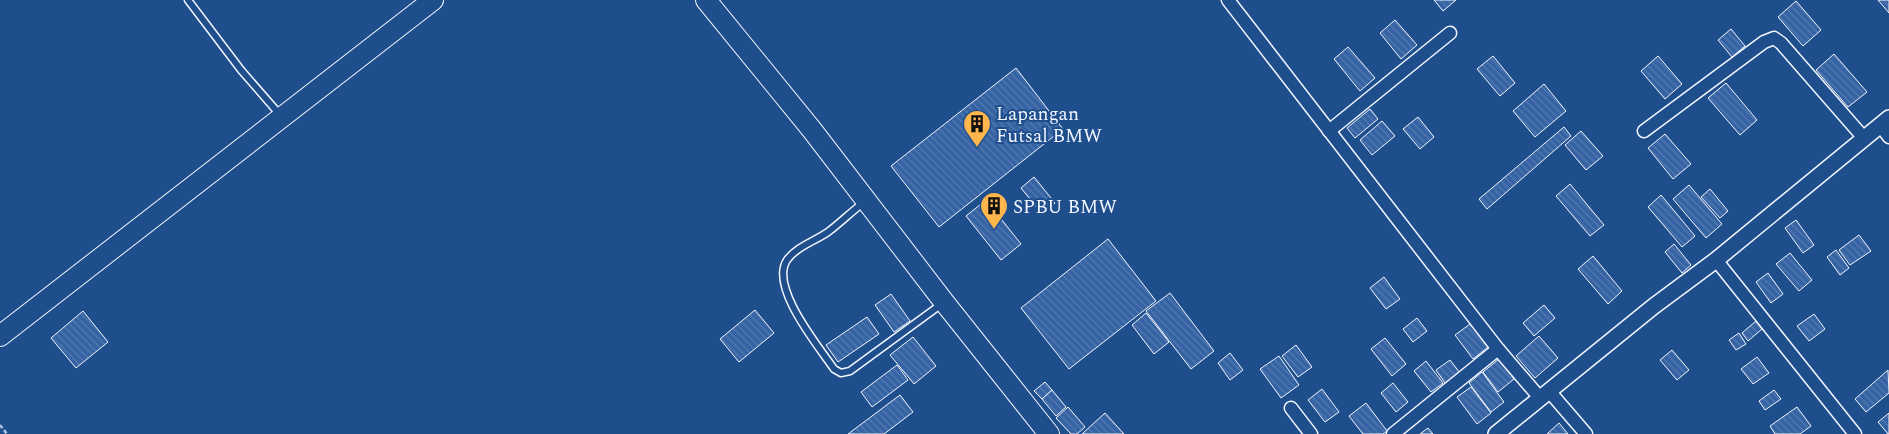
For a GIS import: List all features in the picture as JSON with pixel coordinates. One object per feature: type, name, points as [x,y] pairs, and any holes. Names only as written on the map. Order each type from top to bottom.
[{"type":"highway","points":[[0,336],[220,168],[281,117],[433,0]]},
{"type":"highway","points":[[706,0],[812,130],[944,302],[1049,434]]},
{"type":"street","points":[[1228,0],[1498,349],[1586,434]]},
{"type":"street","points":[[1329,131],[1450,33]]},
{"type":"street","points":[[1644,130],[1764,42],[1774,38],[1781,43],[1863,137]]},
{"type":"street","points":[[1496,434],[1654,306],[1716,260],[1863,137],[1886,127]]},
{"type":"street","points":[[1716,260],[1855,434]]},
{"type":"street","points":[[1393,434],[1498,349]]},
{"type":"street","points":[[1290,408],[1311,434]]},
{"type":"lane","points":[[188,0],[240,70],[281,117]]},
{"type":"lane","points":[[866,201],[828,232],[790,257],[784,266],[784,281],[791,302],[834,369],[843,373],[856,368],[944,302]]},
{"type":"path","points":[[0,425],[7,434]]},
{"type":"building","points":[[1434,0],[1456,0],[1443,11]]},
{"type":"building","points":[[1878,0],[1889,0],[1889,13]]},
{"type":"building","points":[[1796,1],[1821,30],[1803,46],[1778,17]]},
{"type":"building","points":[[1395,20],[1417,45],[1401,59],[1380,33]]},
{"type":"building","points":[[1731,29],[1745,46],[1732,57],[1718,40]]},
{"type":"building","points":[[1348,47],[1375,78],[1360,91],[1334,59]]},
{"type":"building","points":[[1834,54],[1867,92],[1848,107],[1816,70]]},
{"type":"building","points":[[1493,56],[1515,83],[1500,96],[1477,69]]},
{"type":"building","points":[[1658,56],[1682,84],[1665,99],[1641,71]]},
{"type":"building","name":"Lapangan Futsal BMW","points":[[1016,68],[1063,129],[939,227],[891,166]]},
{"type":"building","points":[[1726,83],[1757,120],[1740,135],[1708,98]]},
{"type":"building","points":[[1544,84],[1566,111],[1535,137],[1513,111]]},
{"type":"building","points":[[1370,109],[1378,119],[1355,138],[1347,128]]},
{"type":"building","points":[[1418,117],[1434,137],[1420,149],[1403,129]]},
{"type":"building","points":[[1382,121],[1395,136],[1372,155],[1360,140]]},
{"type":"building","points":[[1564,127],[1571,136],[1487,209],[1479,199]]},
{"type":"building","points":[[1581,131],[1603,156],[1586,170],[1565,145]]},
{"type":"building","points":[[1665,134],[1691,164],[1673,179],[1648,148]]},
{"type":"building","points":[[1034,177],[1055,203],[1042,214],[1021,188]]},
{"type":"building","points":[[1570,184],[1604,225],[1590,236],[1556,196]]},
{"type":"building","points":[[1689,185],[1722,224],[1706,238],[1673,199]]},
{"type":"building","points":[[1710,189],[1728,211],[1720,218],[1701,197]]},
{"type":"building","points":[[1661,195],[1695,236],[1682,247],[1648,207]]},
{"type":"building","name":"SPBU BMW","points":[[986,200],[1021,244],[1001,260],[966,216]]},
{"type":"building","points":[[1796,220],[1814,245],[1803,253],[1785,228]]},
{"type":"building","points":[[1859,235],[1871,251],[1850,265],[1839,250]]},
{"type":"building","points":[[1108,239],[1156,301],[1069,369],[1021,308]]},
{"type":"building","points":[[1674,244],[1691,265],[1682,273],[1665,252]]},
{"type":"building","points":[[1836,250],[1849,268],[1840,275],[1827,257]]},
{"type":"building","points":[[1790,253],[1812,280],[1799,291],[1776,264]]},
{"type":"building","points":[[1593,256],[1622,291],[1608,304],[1578,269]]},
{"type":"building","points":[[1768,273],[1783,294],[1771,303],[1756,282]]},
{"type":"building","points":[[1384,277],[1400,299],[1386,309],[1370,288]]},
{"type":"building","points":[[1170,293],[1214,351],[1191,369],[1146,311]]},
{"type":"building","points":[[891,294],[910,321],[894,332],[875,305]]},
{"type":"building","points":[[1544,305],[1555,318],[1534,336],[1523,323]]},
{"type":"building","points":[[755,310],[774,333],[739,362],[720,339]]},
{"type":"building","points":[[83,311],[108,342],[76,368],[51,338]]},
{"type":"building","points":[[1146,313],[1169,342],[1154,354],[1132,325]]},
{"type":"building","points":[[1814,314],[1825,329],[1809,341],[1797,326]]},
{"type":"building","points":[[867,317],[879,334],[838,362],[826,345]]},
{"type":"building","points":[[1417,318],[1427,331],[1413,342],[1403,329]]},
{"type":"building","points":[[1756,321],[1762,329],[1748,341],[1742,333]]},
{"type":"building","points":[[1470,324],[1488,347],[1473,359],[1455,335]]},
{"type":"building","points":[[1739,333],[1746,344],[1736,350],[1729,340]]},
{"type":"building","points":[[1539,336],[1558,358],[1535,378],[1516,356]]},
{"type":"building","points":[[913,337],[936,366],[914,384],[890,355]]},
{"type":"building","points":[[1385,338],[1406,364],[1392,376],[1371,349]]},
{"type":"building","points":[[1296,345],[1312,367],[1298,377],[1282,356]]},
{"type":"building","points":[[1672,350],[1689,370],[1677,380],[1660,360]]},
{"type":"building","points":[[1230,353],[1243,370],[1230,380],[1218,363]]},
{"type":"building","points":[[1279,356],[1299,385],[1281,398],[1260,369]]},
{"type":"building","points":[[1757,357],[1769,373],[1753,384],[1741,369]]},
{"type":"building","points":[[1499,359],[1514,379],[1498,392],[1483,372]]},
{"type":"building","points":[[1450,360],[1460,373],[1445,383],[1436,370]]},
{"type":"building","points":[[1426,361],[1443,383],[1431,392],[1414,371]]},
{"type":"building","points":[[897,365],[908,380],[872,407],[861,392]]},
{"type":"building","points":[[1888,370],[1889,393],[1866,412],[1855,399]]},
{"type":"building","points":[[1482,372],[1504,402],[1491,412],[1469,383]]},
{"type":"building","points":[[1045,382],[1052,390],[1042,399],[1034,391]]},
{"type":"building","points":[[1393,383],[1408,402],[1396,412],[1381,393]]},
{"type":"building","points":[[1471,387],[1491,413],[1477,424],[1457,397]]},
{"type":"building","points":[[1322,389],[1339,412],[1325,422],[1308,400]]},
{"type":"building","points":[[1052,390],[1066,407],[1056,416],[1042,399]]},
{"type":"building","points":[[1774,390],[1781,399],[1765,410],[1759,401]]},
{"type":"building","points":[[900,395],[913,412],[884,434],[848,434]]},
{"type":"building","points":[[1366,403],[1387,431],[1383,434],[1363,434],[1349,416]]},
{"type":"building","points":[[1068,407],[1085,427],[1077,434],[1071,434],[1056,418]]},
{"type":"building","points":[[1797,407],[1811,426],[1800,434],[1775,434],[1770,426]]},
{"type":"building","points":[[1105,413],[1124,434],[1082,434]]},
{"type":"building","points":[[1889,413],[1889,434],[1888,434],[1878,422]]},
{"type":"building","points":[[1559,423],[1568,434],[1547,434]]},
{"type":"building","points":[[1428,428],[1433,434],[1420,434]]},
{"type":"place","name":"Lapangan Futsal BMW","points":[[977,148]]},
{"type":"place","name":"SPBU BMW","points":[[994,230]]}]
